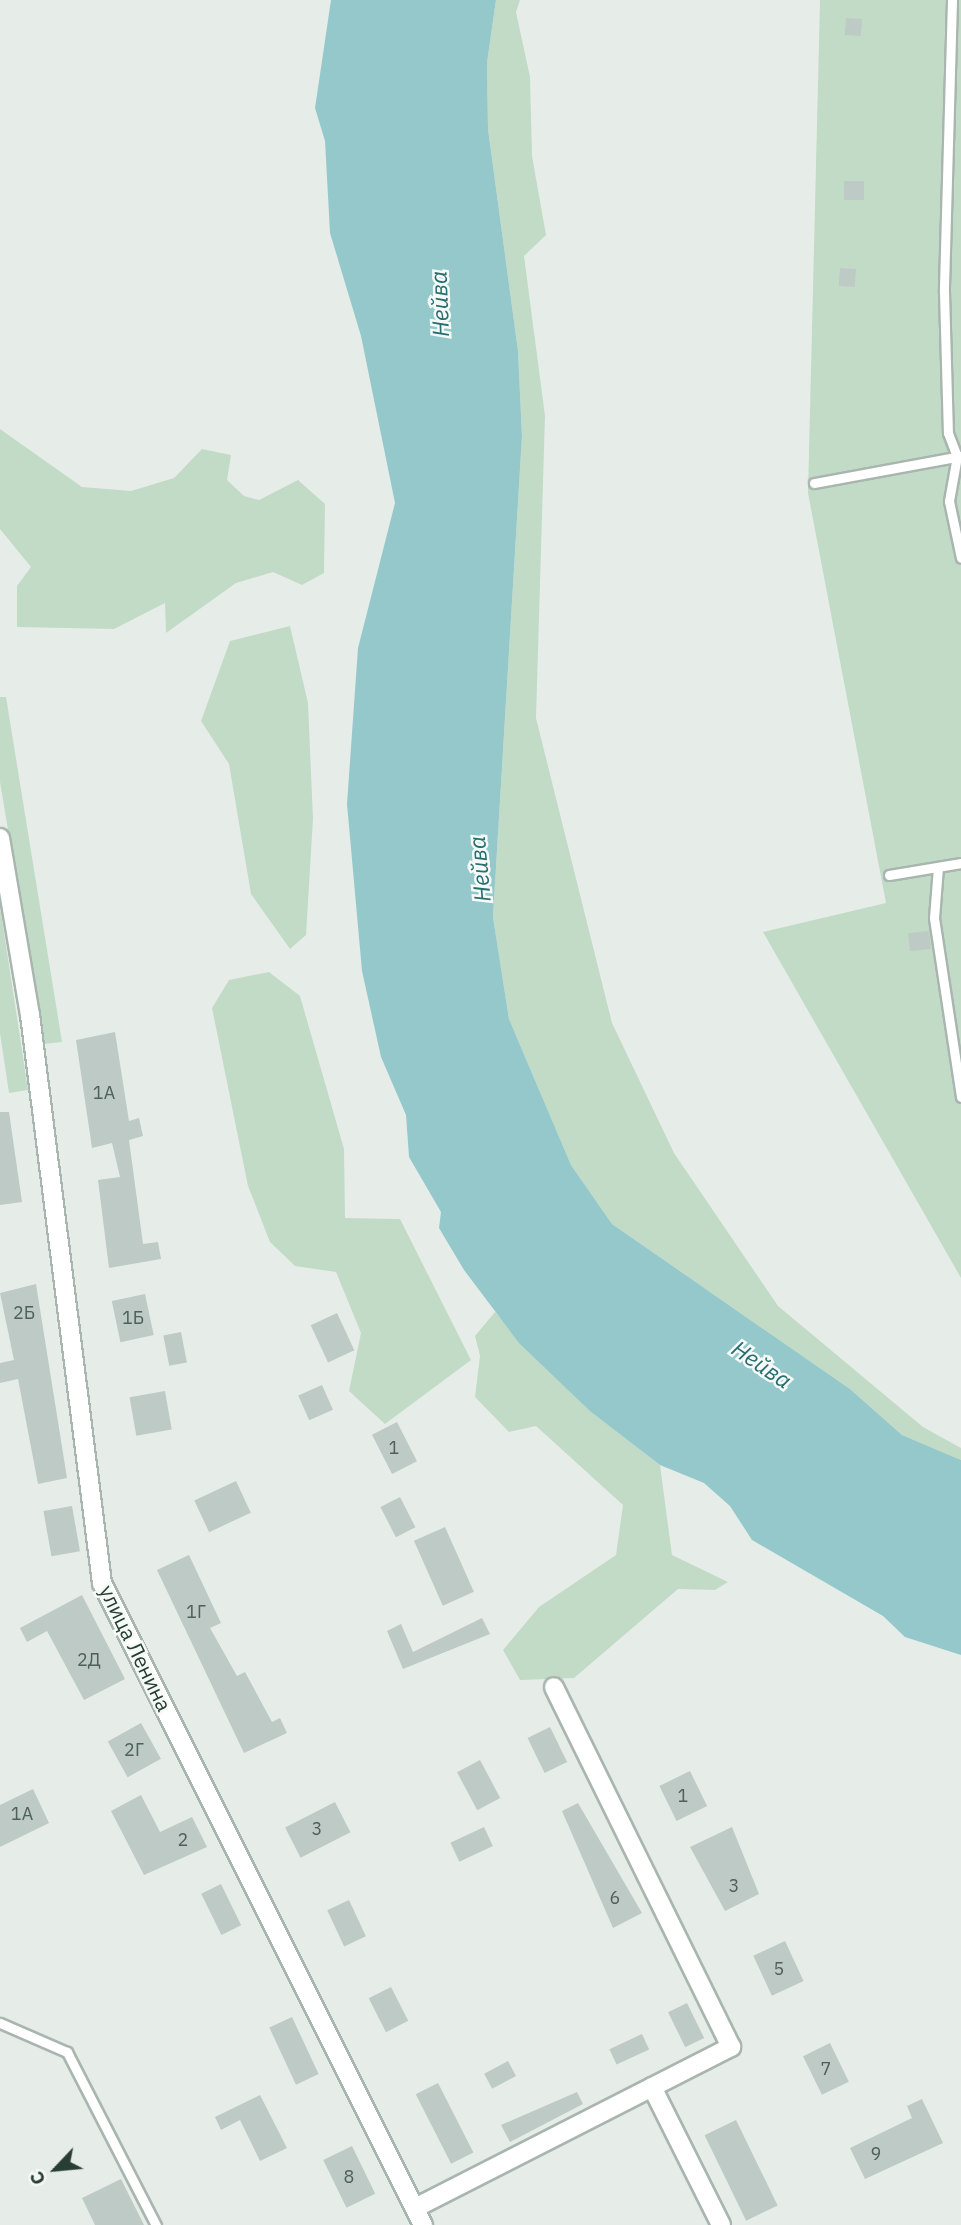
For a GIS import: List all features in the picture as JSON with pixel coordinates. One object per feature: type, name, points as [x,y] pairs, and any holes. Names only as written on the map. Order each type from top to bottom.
[{"type":"street","name":"улица Ленина","points":[[0,838],[30,1015],[102,1583],[417,2219]]},
{"type":"street","points":[[417,2219],[652,2087],[731,2047],[554,1686]]},
{"type":"street","points":[[652,2087],[721,2225]]},
{"type":"lane","points":[[951,0],[944,292],[948,433],[959,456],[949,500],[961,558]]},
{"type":"lane","points":[[814,483],[959,456]]},
{"type":"lane","points":[[889,875],[961,863]]},
{"type":"lane","points":[[938,867],[934,918],[961,1097]]},
{"type":"lane","points":[[0,2023],[67,2052],[156,2225]]},
{"type":"green space","points":[[496,0],[520,0],[516,12],[530,77],[532,156],[546,235],[524,256],[545,416],[536,718],[612,1023],[674,1153],[778,1306],[923,1427],[961,1448],[961,1460],[902,1435],[850,1389],[612,1224],[571,1165],[509,1019],[493,917],[522,436],[518,351],[488,129],[487,63]]},
{"type":"green space","points":[[820,0],[961,0],[961,1278],[763,932],[886,903],[808,493]]},
{"type":"green space","points":[[0,429],[82,487],[131,491],[174,478],[202,449],[231,455],[227,480],[244,496],[259,500],[298,480],[325,504],[324,573],[302,585],[273,572],[236,583],[166,633],[165,603],[114,629],[17,627],[17,586],[31,567],[0,529]]},
{"type":"green space","points":[[290,626],[308,703],[313,819],[306,935],[290,949],[251,894],[229,764],[201,721],[230,641]]},
{"type":"green space","points":[[0,697],[6,697],[62,1042],[44,1044],[0,782]]},
{"type":"green space","points":[[0,906],[28,1090],[9,1093],[0,1033]]},
{"type":"green space","points":[[269,972],[300,996],[344,1149],[345,1218],[400,1219],[471,1360],[385,1424],[349,1391],[361,1333],[336,1272],[295,1266],[270,1242],[248,1186],[212,1008],[229,980]]},
{"type":"green space","points":[[495,1312],[591,1412],[660,1465],[672,1555],[728,1582],[715,1590],[678,1589],[574,1678],[520,1680],[503,1650],[539,1607],[616,1555],[623,1505],[536,1426],[509,1432],[475,1397],[480,1356],[475,1336]]},
{"type":"water","name":"Нейва","points":[[331,0],[496,0],[487,63],[488,129],[518,351],[522,436],[493,917],[509,1019],[571,1165],[612,1224],[850,1389],[902,1435],[961,1460],[961,1655],[905,1637],[883,1616],[752,1540],[730,1506],[704,1483],[660,1465],[591,1412],[519,1343],[464,1270],[439,1228],[441,1212],[409,1157],[406,1115],[381,1057],[362,971],[347,804],[358,648],[395,503],[361,336],[330,233],[325,141],[315,108]]},
{"type":"building","points":[[846,18],[862,19],[861,36],[845,35]]},
{"type":"building","points":[[844,181],[864,181],[864,200],[844,200]]},
{"type":"building","points":[[840,268],[856,269],[855,287],[839,286]]},
{"type":"building","points":[[929,931],[931,949],[910,951],[908,933]]},
{"type":"building","points":[[115,1032],[129,1121],[139,1118],[143,1136],[129,1140],[143,1244],[158,1242],[161,1259],[109,1268],[98,1180],[120,1177],[112,1143],[92,1148],[76,1040]]},
{"type":"building","points":[[0,1112],[9,1112],[22,1202],[0,1205]]},
{"type":"building","points":[[36,1284],[67,1478],[38,1484],[18,1379],[0,1383],[0,1363],[14,1360],[0,1293]]},
{"type":"building","points":[[145,1294],[154,1335],[120,1342],[112,1301]]},
{"type":"building","points":[[337,1313],[354,1350],[328,1362],[311,1325]]},
{"type":"building","points":[[181,1332],[187,1362],[169,1366],[163,1335]]},
{"type":"building","points":[[322,1385],[333,1410],[309,1420],[298,1396]]},
{"type":"building","points":[[165,1391],[172,1429],[136,1436],[130,1397]]},
{"type":"building","points":[[397,1422],[417,1461],[392,1474],[372,1435]]},
{"type":"building","points":[[236,1481],[251,1513],[209,1532],[194,1500]]},
{"type":"building","points":[[400,1497],[415,1527],[396,1537],[380,1507]]},
{"type":"building","points":[[72,1506],[80,1551],[51,1556],[43,1511]]},
{"type":"building","points":[[445,1527],[474,1592],[443,1606],[414,1541]]},
{"type":"building","points":[[189,1555],[221,1623],[210,1628],[237,1676],[245,1672],[272,1722],[280,1718],[287,1733],[244,1753],[157,1570]]},
{"type":"building","points":[[82,1595],[125,1679],[84,1700],[47,1631],[27,1642],[20,1628]]},
{"type":"building","points":[[482,1618],[490,1634],[403,1669],[387,1631],[401,1624],[413,1652]]},
{"type":"building","points":[[141,1723],[161,1759],[128,1777],[108,1741]]},
{"type":"building","points":[[550,1727],[567,1762],[545,1773],[528,1738]]},
{"type":"building","points":[[480,1760],[500,1798],[477,1810],[457,1772]]},
{"type":"building","points":[[690,1771],[707,1806],[677,1821],[659,1786]]},
{"type":"building","points":[[33,1789],[49,1823],[0,1847],[0,1805]]},
{"type":"building","points":[[141,1795],[160,1832],[192,1817],[207,1847],[144,1875],[111,1811]]},
{"type":"building","points":[[335,1802],[350,1832],[301,1858],[285,1827]]},
{"type":"building","points":[[578,1803],[642,1913],[613,1928],[562,1811]]},
{"type":"building","points":[[484,1827],[493,1846],[459,1862],[450,1843]]},
{"type":"building","points":[[732,1827],[759,1894],[725,1911],[690,1847]]},
{"type":"building","points":[[221,1884],[241,1925],[221,1935],[201,1894]]},
{"type":"building","points":[[349,1900],[366,1936],[344,1946],[327,1910]]},
{"type":"building","points":[[785,1941],[804,1981],[772,1996],[753,1956]]},
{"type":"building","points":[[391,1987],[408,2021],[386,2032],[369,1998]]},
{"type":"building","points":[[687,2003],[704,2038],[685,2047],[668,2012]]},
{"type":"building","points":[[292,2017],[319,2074],[296,2085],[269,2028]]},
{"type":"building","points":[[642,2034],[649,2049],[617,2065],[609,2049]]},
{"type":"building","points":[[830,2043],[849,2082],[822,2095],[803,2056]]},
{"type":"building","points":[[508,2061],[516,2076],[492,2089],[484,2074]]},
{"type":"building","points":[[438,2083],[473,2152],[451,2164],[416,2094]]},
{"type":"building","points":[[577,2092],[583,2104],[510,2142],[501,2125]]},
{"type":"building","points":[[260,2095],[287,2148],[260,2161],[240,2120],[221,2130],[215,2117]]},
{"type":"building","points":[[922,2099],[943,2143],[865,2179],[850,2148],[912,2118],[907,2106]]},
{"type":"building","points":[[736,2120],[778,2205],[746,2221],[705,2135]]},
{"type":"building","points":[[352,2146],[375,2194],[346,2208],[323,2160]]},
{"type":"building","points":[[121,2179],[144,2225],[95,2225],[82,2198]]}]
